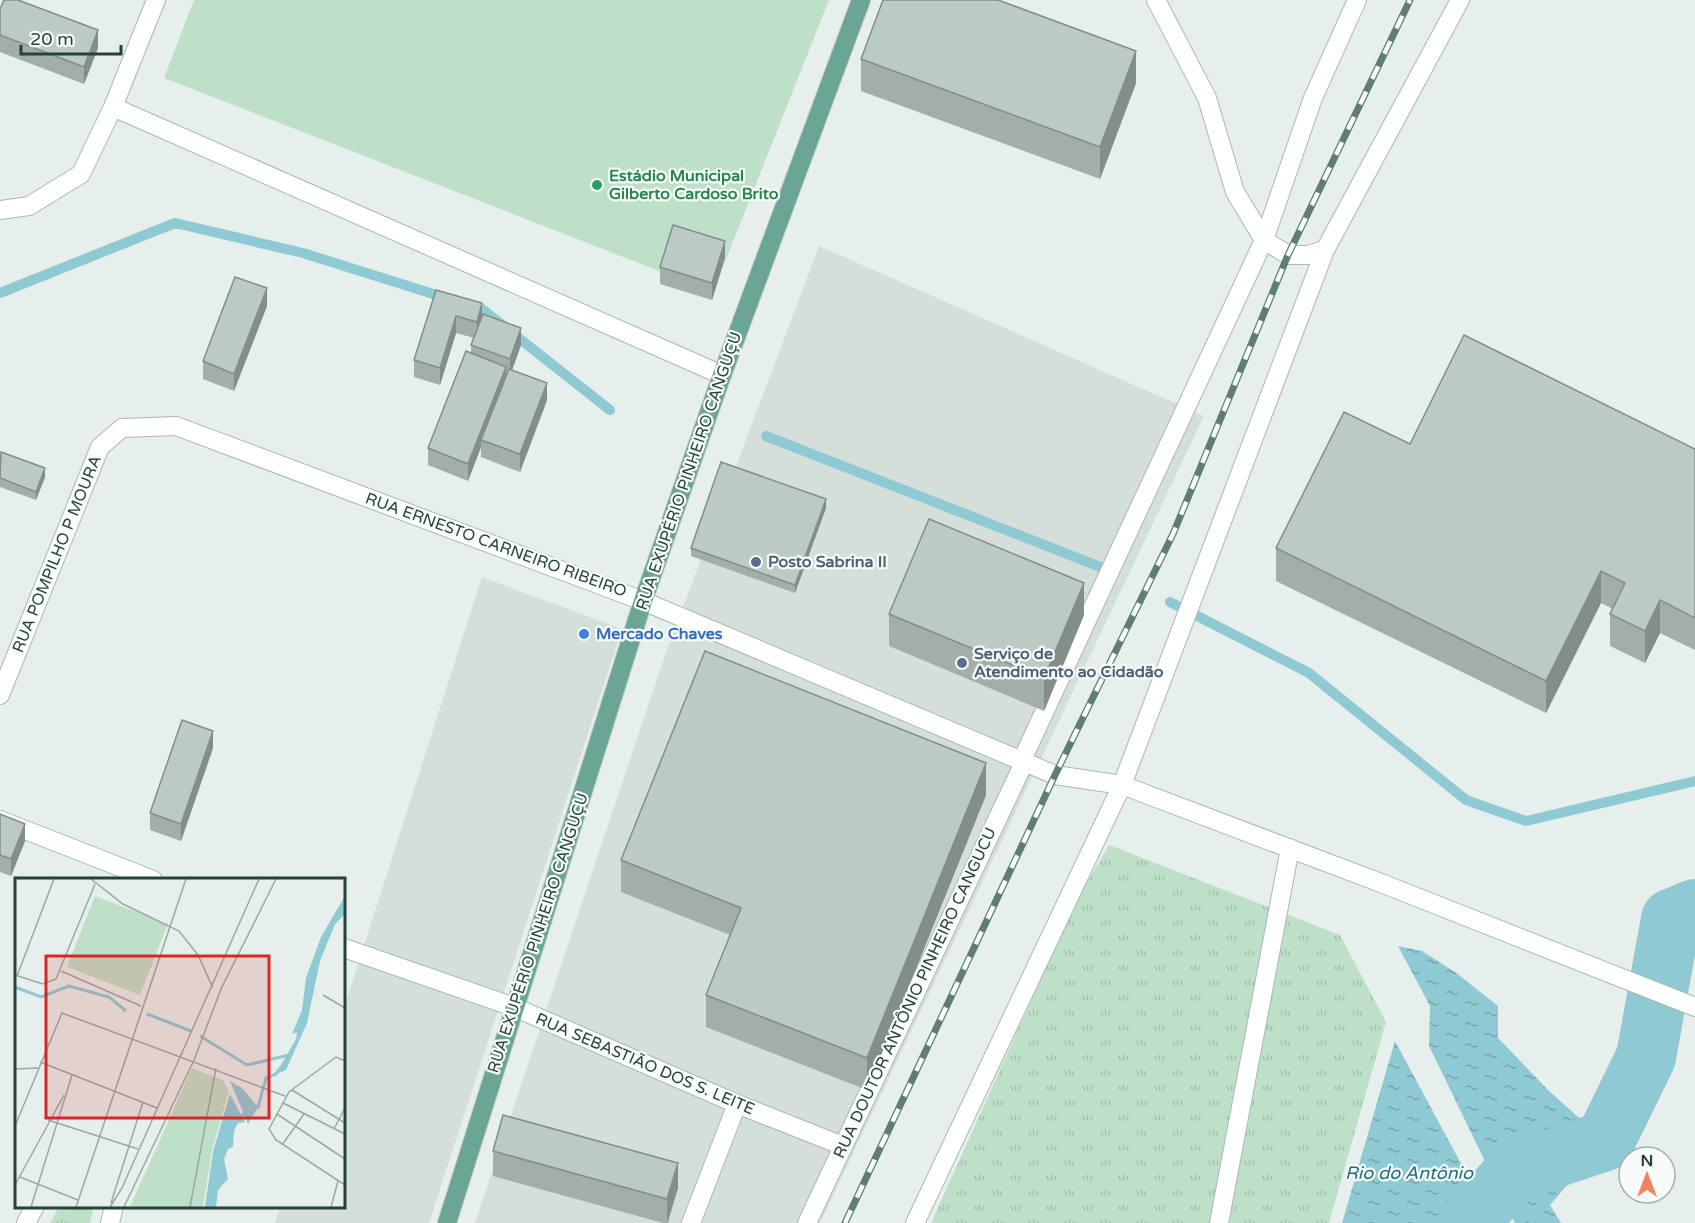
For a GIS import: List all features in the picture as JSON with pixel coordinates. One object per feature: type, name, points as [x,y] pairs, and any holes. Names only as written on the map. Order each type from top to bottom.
[{"type":"main road","name":"RUA EXUPÉRIO PINHEIRO CANGUÇU","points":[[447,1223],[643,601],[722,375],[861,0]]},
{"type":"street","points":[[0,210],[29,206],[81,174],[113,107],[156,0]]},
{"type":"street","points":[[1156,0],[1207,98],[1235,192],[1264,240],[1288,255],[1308,255],[1325,250]]},
{"type":"street","name":"RUA DOUTOR ANTÔNIO PINHEIRO CANGUCU","points":[[807,1223],[1021,769],[1021,762],[1264,240],[1313,98],[1357,0]]},
{"type":"street","points":[[915,1223],[1122,785],[1325,250],[1460,0]]},
{"type":"street","points":[[113,107],[722,375]]},
{"type":"street","name":"RUA ERNESTO CARNEIRO RIBEIRO","points":[[100,447],[122,428],[176,426],[643,601],[1021,762],[1055,775],[1122,785],[1381,883],[1695,1007]]},
{"type":"street","name":"RUA POMPILHO P MOURA","points":[[0,695],[100,447]]},
{"type":"street","points":[[0,820],[150,878]]},
{"type":"street","points":[[1219,1223],[1290,848]]},
{"type":"street","name":"RUA SEBASTIÃO DOS S. LEITE","points":[[345,948],[514,1007],[737,1104],[843,1146]]},
{"type":"street","points":[[691,1223],[737,1104]]},
{"type":"street","points":[[26,1223],[34,1208]]},
{"type":"street","points":[[110,1223],[114,1208]]},
{"type":"shaded area","points":[[819,246],[1204,416],[820,1223],[475,1223],[665,655]]},
{"type":"shaded area","points":[[482,577],[622,629],[429,1223],[275,1223],[280,1208],[345,1208],[345,1005]]},
{"type":"green space","name":"Estádio Municipal Gilberto Cardoso Brito","points":[[194,0],[829,0],[713,292],[164,78]]},
{"type":"green space","points":[[1109,845],[1340,935],[1386,1022],[1329,1223],[931,1223],[1076,901]]},
{"type":"green space","points":[[58,1208],[94,1208],[90,1223],[50,1223]]},
{"type":"water","points":[[1398,946],[1422,951],[1455,972],[1498,1006],[1498,1038],[1549,1091],[1605,1141],[1550,1205],[1561,1223],[1515,1223],[1429,1046],[1430,1006]]},
{"type":"water","name":"Rio do Antônio","points":[[1395,1041],[1493,1223],[1342,1223]]},
{"type":"building","points":[[4,0],[18,0],[98,30],[84,67],[0,35],[0,9]]},
{"type":"building","points":[[883,0],[998,0],[1136,51],[1100,147],[861,59]]},
{"type":"building","points":[[673,225],[725,241],[712,283],[660,267]]},
{"type":"building","points":[[235,277],[267,288],[234,374],[203,361]]},
{"type":"building","points":[[436,290],[482,303],[477,322],[456,316],[440,368],[414,360]]},
{"type":"building","points":[[483,314],[521,328],[510,359],[471,345]]},
{"type":"building","points":[[1464,335],[1695,449],[1695,618],[1660,600],[1645,631],[1610,614],[1625,583],[1601,571],[1546,681],[1276,548],[1344,412],[1410,444]]},
{"type":"building","points":[[466,351],[506,367],[468,464],[428,448]]},
{"type":"building","points":[[509,369],[547,383],[520,454],[481,440]]},
{"type":"building","points":[[1,452],[45,468],[36,492],[0,478]]},
{"type":"building","points":[[721,462],[826,499],[795,585],[691,548]]},
{"type":"building","points":[[929,519],[1084,583],[1044,678],[889,614]]},
{"type":"building","points":[[705,651],[986,763],[867,1058],[706,995],[741,908],[621,860]]},
{"type":"building","points":[[182,720],[213,731],[181,824],[150,813]]},
{"type":"building","points":[[0,814],[25,824],[11,859],[0,855]]},
{"type":"building","points":[[503,1115],[678,1163],[667,1199],[493,1151]]},
{"type":"waterway","points":[[0,293],[175,223],[303,253],[446,298]]},
{"type":"waterway","points":[[470,306],[482,309],[610,410]]},
{"type":"waterway","points":[[766,436],[1103,568]]},
{"type":"waterway","points":[[1170,602],[1309,673],[1466,800],[1526,821],[1695,781]]},
{"type":"waterway","name":"Rio do Antônio","points":[[1469,1223],[1515,1171],[1605,1141],[1646,1057],[1671,919],[1695,909]]},
{"type":"railway","points":[[845,1223],[1055,775],[1173,534],[1288,255],[1410,0]]},
{"type":"place","name":"Estádio Municipal Gilberto Cardoso Brito","points":[[597,185]]},
{"type":"place","name":"Posto Sabrina II","points":[[756,562]]},
{"type":"place","name":"Mercado Chaves","points":[[584,634]]},
{"type":"place","name":"Serviço de Atendimento ao Cidadão","points":[[962,663]]}]
